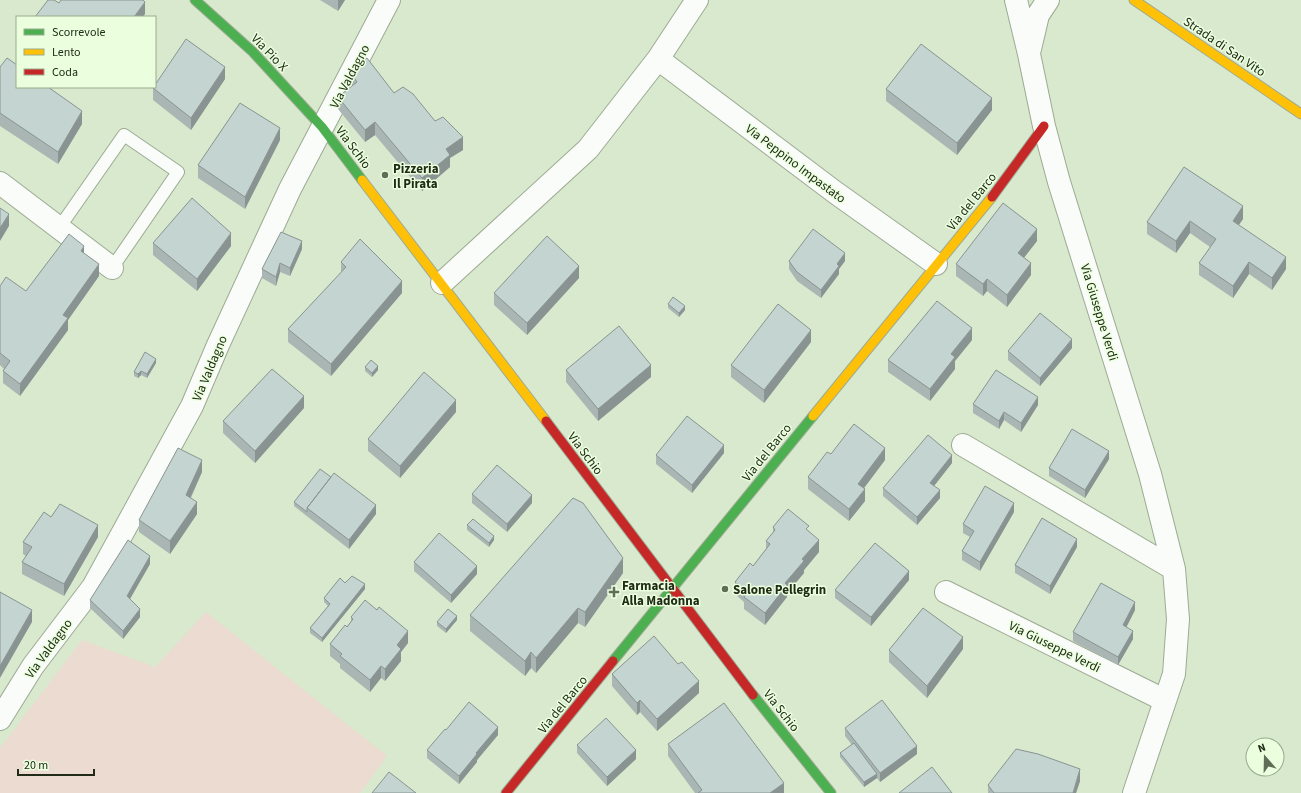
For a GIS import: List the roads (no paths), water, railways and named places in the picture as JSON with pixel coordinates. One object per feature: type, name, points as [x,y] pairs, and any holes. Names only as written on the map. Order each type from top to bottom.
[{"type":"street","name":"Via Pio X","points":[[195,0],[253,52],[322,127]]},
{"type":"street","name":"Via Valdagno","points":[[0,719],[33,666],[94,587],[192,406],[218,345],[290,189],[389,0]]},
{"type":"street","points":[[442,283],[588,149],[658,59],[697,0]]},
{"type":"street","name":"Via Giuseppe Verdi","points":[[1016,0],[1044,126],[1059,182],[1150,474],[1174,569],[1178,619],[1174,674],[1134,793]]},
{"type":"street","name":"Via Giuseppe Verdi","points":[[1029,54],[1038,15],[1048,0]]},
{"type":"street","name":"Strada di San Vito","points":[[1134,0],[1301,114]]},
{"type":"street","name":"Via Peppino Impastato","points":[[658,59],[836,193],[936,264]]},
{"type":"street","name":"Via del Barco","points":[[506,793],[997,191],[1044,126]]},
{"type":"street","name":"Via Schio","points":[[322,127],[442,283],[740,678],[831,793]]},
{"type":"street","points":[[0,183],[112,268]]},
{"type":"street","points":[[963,446],[1174,569]]},
{"type":"street","name":"Via Giuseppe Verdi","points":[[946,592],[1164,700]]},
{"type":"lane","points":[[59,228],[124,135],[178,172],[112,268]]},
{"type":"place","name":"Pizzeria Il Pirata","points":[[385,175]]},
{"type":"place","name":"Salone Pellegrin","points":[[725,589]]},
{"type":"place","name":"Farmacia Alla Madonna","points":[[614,592]]}]
